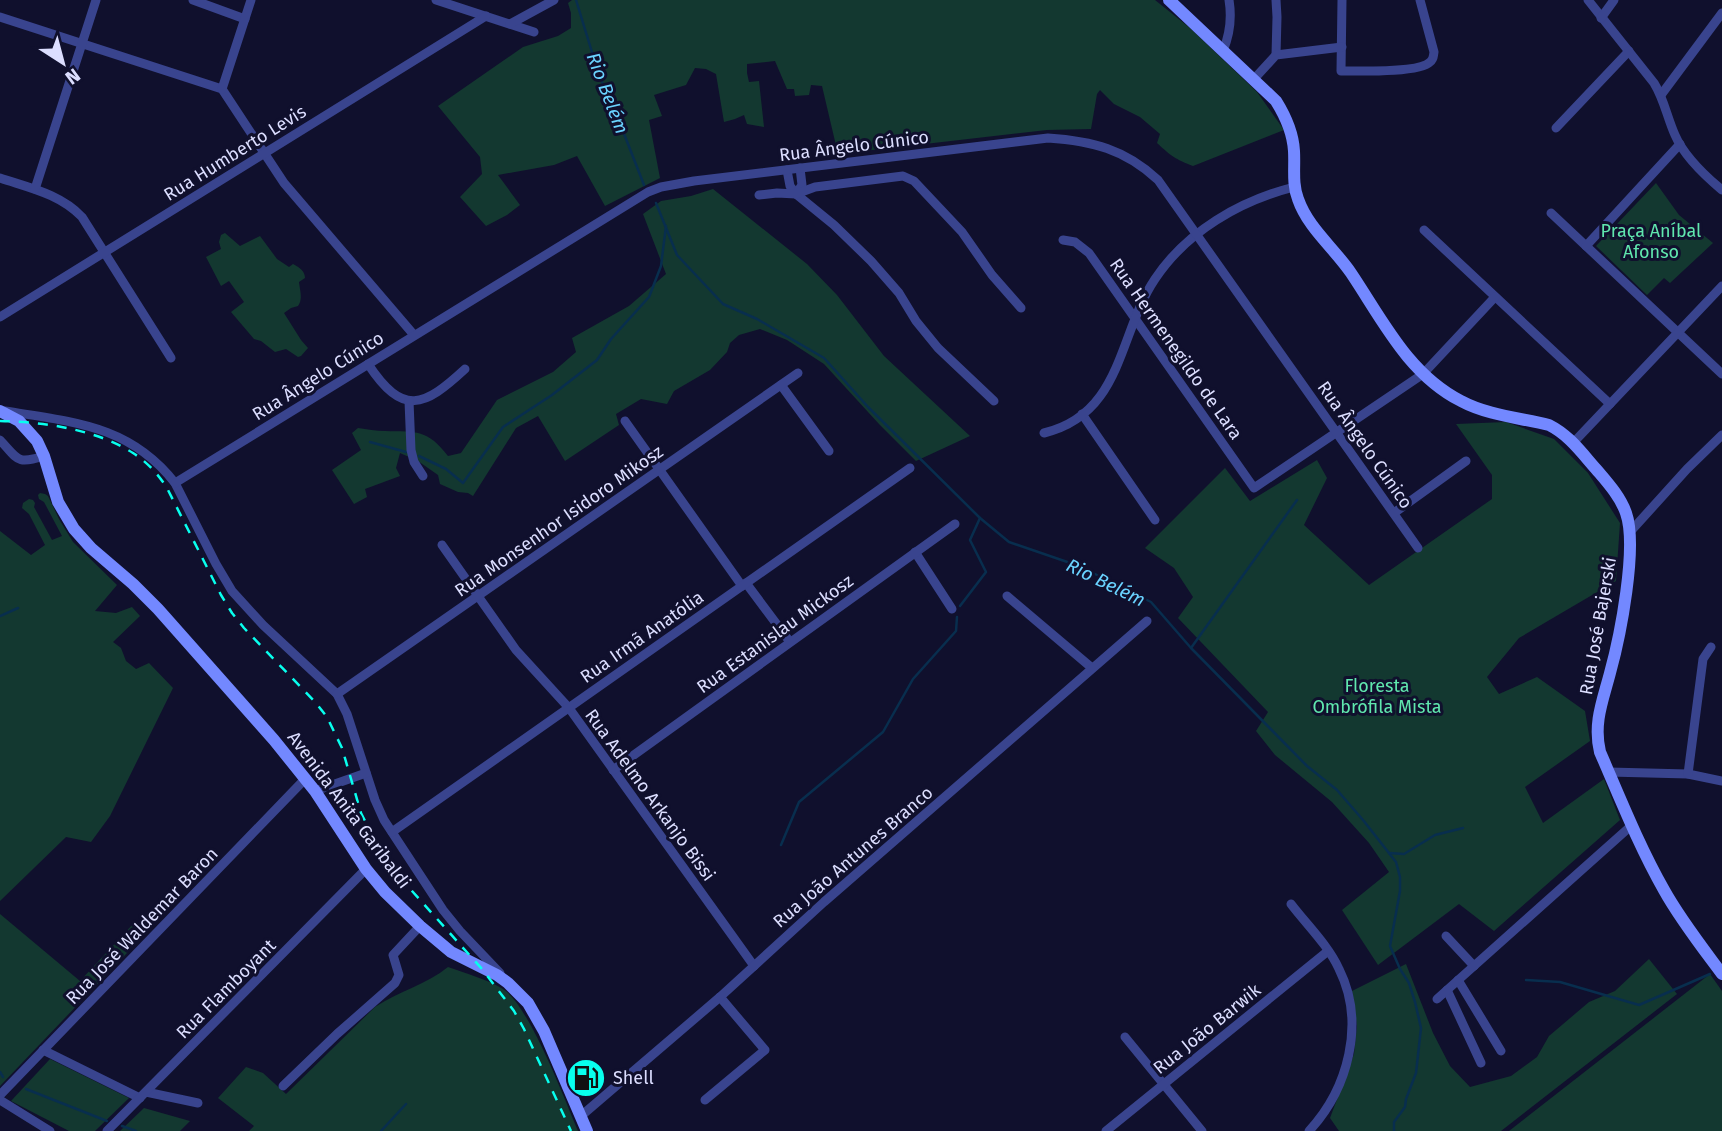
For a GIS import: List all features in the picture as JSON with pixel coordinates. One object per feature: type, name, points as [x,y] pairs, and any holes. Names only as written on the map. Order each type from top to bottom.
[{"type":"main road","name":"Rua José Bajerski","points":[[1169,0],[1276,102],[1288,121],[1294,151],[1294,187],[1302,210],[1350,272],[1397,343],[1423,374],[1462,402],[1549,425],[1573,443],[1615,492],[1627,514],[1630,551],[1612,668],[1597,726],[1600,752],[1664,891],[1721,971]]},
{"type":"main road","name":"Avenida Anita Garibaldi","points":[[0,411],[19,421],[37,441],[58,502],[74,529],[158,609],[274,740],[315,791],[366,869],[396,903],[451,952],[497,975],[528,1003],[587,1131]]},
{"type":"street","points":[[35,189],[96,0]]},
{"type":"street","points":[[193,0],[245,19]]},
{"type":"street","points":[[222,89],[251,0]]},
{"type":"street","points":[[436,0],[467,5],[486,16],[534,32]]},
{"type":"street","points":[[510,24],[554,0]]},
{"type":"street","points":[[1223,51],[1230,25],[1229,0]]},
{"type":"street","points":[[1273,59],[1276,0]]},
{"type":"street","points":[[1342,0],[1340,71],[1402,69],[1427,65],[1434,52],[1420,0]]},
{"type":"street","points":[[1588,0],[1648,74],[1661,95],[1680,144],[1722,190]]},
{"type":"street","points":[[1601,18],[1614,0]]},
{"type":"street","points":[[1661,95],[1722,13]]},
{"type":"street","name":"Rua Humberto Levis","points":[[0,317],[486,16]]},
{"type":"street","points":[[0,17],[222,89],[291,191],[414,335]]},
{"type":"street","points":[[1254,79],[1273,59],[1342,47]]},
{"type":"street","points":[[1556,128],[1629,51]]},
{"type":"street","name":"Rua Ângelo Cúnico","points":[[175,483],[648,192],[677,184],[1048,138],[1067,139],[1113,149],[1145,168],[1168,192],[1418,548]]},
{"type":"street","points":[[1586,246],[1680,144]]},
{"type":"street","points":[[796,194],[802,185],[800,168]]},
{"type":"street","points":[[787,170],[790,186],[796,194],[872,261],[899,293],[925,332],[954,364],[994,401]]},
{"type":"street","points":[[759,195],[796,194],[815,187],[908,177],[928,194],[954,223],[992,275],[1021,308]]},
{"type":"street","points":[[0,178],[56,197],[75,210],[89,227],[171,358]]},
{"type":"street","points":[[1044,433],[1062,427],[1082,414],[1101,394],[1118,367],[1145,296],[1161,271],[1185,245],[1241,205],[1294,187]]},
{"type":"street","points":[[1550,213],[1722,374]]},
{"type":"street","points":[[1424,230],[1610,404]]},
{"type":"street","name":"Rua Hermenegildo de Lara","points":[[1063,240],[1075,242],[1089,253],[1254,488],[1336,432]]},
{"type":"street","points":[[1573,443],[1722,286]]},
{"type":"street","points":[[1336,432],[1423,374],[1496,297]]},
{"type":"street","points":[[368,364],[391,392],[408,401],[439,393],[466,369]]},
{"type":"street","name":"Rua Monsenhor Isidoro Mikosz","points":[[337,694],[798,373]]},
{"type":"street","points":[[782,385],[830,451]]},
{"type":"street","points":[[408,401],[411,450],[414,462],[423,476]]},
{"type":"street","points":[[0,411],[78,424],[113,434],[156,461],[175,483],[232,591],[337,694],[347,714],[379,810],[391,832],[443,910],[508,983]]},
{"type":"street","points":[[1082,414],[1155,520]]},
{"type":"street","points":[[625,421],[744,585],[790,642]]},
{"type":"street","points":[[1630,532],[1686,469],[1722,435]]},
{"type":"street","points":[[0,440],[20,460],[29,461],[44,456]]},
{"type":"street","points":[[1394,513],[1466,461]]},
{"type":"street","name":"Rua Irmã Anatólia","points":[[391,832],[910,468]]},
{"type":"street","name":"Rua Estanislau Mickosz","points":[[613,770],[955,524]]},
{"type":"street","name":"Rua Adelmo Arkanjo Bissi","points":[[442,545],[516,650],[569,708],[754,966]]},
{"type":"street","points":[[915,552],[952,609]]},
{"type":"street","points":[[1007,596],[1092,668]]},
{"type":"street","name":"Rua João Antunes Branco","points":[[581,1116],[1147,621]]},
{"type":"street","points":[[1688,774],[1703,659],[1711,648]]},
{"type":"street","points":[[315,791],[366,772]]},
{"type":"street","points":[[1609,772],[1688,774],[1722,781]]},
{"type":"street","name":"Rua José Waldemar Baron","points":[[0,1095],[306,779]]},
{"type":"street","points":[[1437,999],[1632,825]]},
{"type":"street","name":"Rua Flamboyant","points":[[107,1131],[366,869]]},
{"type":"street","points":[[1291,904],[1328,951],[1340,971],[1346,986],[1352,1018],[1352,1034],[1342,1079],[1328,1106],[1309,1131]]},
{"type":"street","points":[[283,1086],[395,983],[399,975],[393,954],[420,926]]},
{"type":"street","points":[[1446,936],[1474,966]]},
{"type":"street","name":"Rua João Barwik","points":[[1105,1131],[1328,951]]},
{"type":"street","points":[[1458,979],[1501,1051]]},
{"type":"street","points":[[1447,990],[1482,1063]]},
{"type":"street","points":[[705,1100],[765,1050],[720,997]]},
{"type":"street","points":[[1125,1037],[1202,1131]]},
{"type":"street","points":[[43,1050],[143,1095],[198,1103]]},
{"type":"street","points":[[0,1100],[50,1131]]},
{"type":"green space","points":[[572,0],[1155,0],[1190,28],[1257,92],[1284,130],[1193,166],[1166,151],[1157,143],[1160,134],[1140,117],[1114,104],[1100,90],[1091,129],[1047,130],[838,154],[822,86],[811,85],[809,95],[795,96],[794,89],[787,89],[775,61],[747,64],[749,82],[759,81],[764,127],[747,124],[744,115],[724,122],[716,74],[695,68],[686,85],[654,95],[662,116],[649,120],[660,178],[605,206],[577,156],[554,165],[498,175],[520,205],[486,226],[460,197],[482,174],[480,157],[438,106],[523,47],[558,36],[571,28],[568,3]]},
{"type":"green space","name":"Praça Aníbal Afonso","points":[[1656,183],[1679,215],[1713,243],[1670,283],[1664,278],[1647,295],[1596,246]]},
{"type":"green space","points":[[713,189],[807,264],[837,295],[884,356],[970,436],[916,461],[824,364],[787,340],[760,329],[739,335],[710,370],[674,391],[667,404],[641,399],[616,414],[619,425],[565,461],[538,416],[516,428],[473,496],[440,484],[438,475],[400,453],[396,468],[400,476],[365,489],[367,497],[354,504],[332,470],[361,450],[352,433],[358,428],[413,432],[427,436],[448,456],[461,453],[497,400],[553,372],[576,352],[572,338],[629,306],[666,274],[643,214],[661,201]]},
{"type":"green space","points":[[225,233],[240,246],[260,236],[277,259],[289,267],[293,264],[303,271],[305,278],[299,282],[300,303],[284,313],[308,348],[301,356],[298,357],[286,349],[275,352],[254,339],[231,312],[244,302],[229,281],[221,286],[206,257],[221,249],[219,242],[221,235]]},
{"type":"green space","name":"Floresta Ombrófila Mista","points":[[1506,422],[1554,439],[1588,473],[1620,523],[1616,581],[1519,638],[1487,677],[1499,694],[1537,677],[1585,711],[1590,741],[1525,787],[1543,823],[1604,779],[1620,820],[1494,931],[1459,904],[1378,965],[1342,910],[1389,872],[1369,843],[1332,802],[1275,755],[1256,731],[1268,712],[1178,618],[1193,597],[1174,568],[1145,548],[1225,468],[1250,501],[1317,460],[1327,478],[1304,525],[1369,585],[1492,499],[1492,475],[1456,424]]},
{"type":"green space","points":[[40,493],[48,496],[73,542],[117,585],[95,611],[116,613],[132,607],[140,616],[113,642],[121,648],[126,661],[136,669],[149,663],[173,688],[110,816],[91,842],[66,837],[0,901],[0,531],[31,555],[45,545],[29,514],[22,508],[23,503],[29,499],[35,503],[34,507],[52,540],[62,536],[44,502],[39,499]]},
{"type":"green space","points":[[0,914],[80,981],[134,923],[147,932],[0,1086]]},
{"type":"green space","points":[[1649,959],[1677,994],[1501,1131],[1339,1131],[1330,1118],[1354,1054],[1357,1026],[1352,991],[1406,964],[1433,1033],[1450,1066],[1470,1087],[1511,1076],[1537,1057],[1549,1036],[1589,1002],[1615,991]]},
{"type":"green space","points":[[448,967],[491,983],[513,998],[535,1033],[578,1131],[249,1131],[254,1126],[218,1098],[246,1067],[263,1073],[286,1094],[375,1007],[431,979]]},
{"type":"green space","points":[[1710,974],[1722,991],[1722,1131],[1509,1131]]},
{"type":"green space","points":[[50,1059],[129,1098],[95,1131],[69,1131],[11,1101]]},
{"type":"green space","points":[[144,1108],[190,1121],[180,1131],[120,1131]]},
{"type":"waterway","name":"Rio Belém","points":[[576,0],[599,75],[644,185]]},
{"type":"waterway","name":"Rio Belém","points":[[656,203],[677,255],[723,304],[757,319],[824,358],[868,407],[980,518],[1009,542],[1079,566],[1151,602],[1191,648],[1307,766],[1337,790],[1363,820],[1396,862],[1400,891],[1390,946],[1409,983],[1421,1028],[1416,1073],[1405,1107],[1394,1122],[1394,1131]]},
{"type":"waterway","points":[[419,456],[446,469],[463,483],[503,427],[552,395],[597,360],[611,339],[649,297],[661,266],[666,226]]},
{"type":"waterway","points":[[370,442],[406,452]]},
{"type":"waterway","points":[[1191,648],[1297,500]]},
{"type":"waterway","points":[[960,606],[986,572],[970,540],[980,518]]},
{"type":"waterway","points":[[0,616],[18,608]]},
{"type":"waterway","points":[[781,845],[799,802],[883,732],[913,679],[956,631],[957,617]]},
{"type":"waterway","points":[[1389,853],[1404,854],[1435,835],[1463,828]]},
{"type":"waterway","points":[[1526,980],[1560,982],[1639,1005],[1710,974]]},
{"type":"waterway","points":[[0,1072],[3,1077]]},
{"type":"waterway","points":[[26,1089],[107,1121]]},
{"type":"waterway","points":[[381,1131],[406,1104]]},
{"type":"waterway","points":[[122,1126],[136,1131]]},
{"type":"railway","points":[[0,421],[51,425],[102,438],[138,457],[160,478],[232,613],[327,717],[342,748],[361,813],[381,852],[395,872],[482,969],[514,1011],[571,1131]]},
{"type":"place","name":"Shell","points":[[586,1078]]}]
